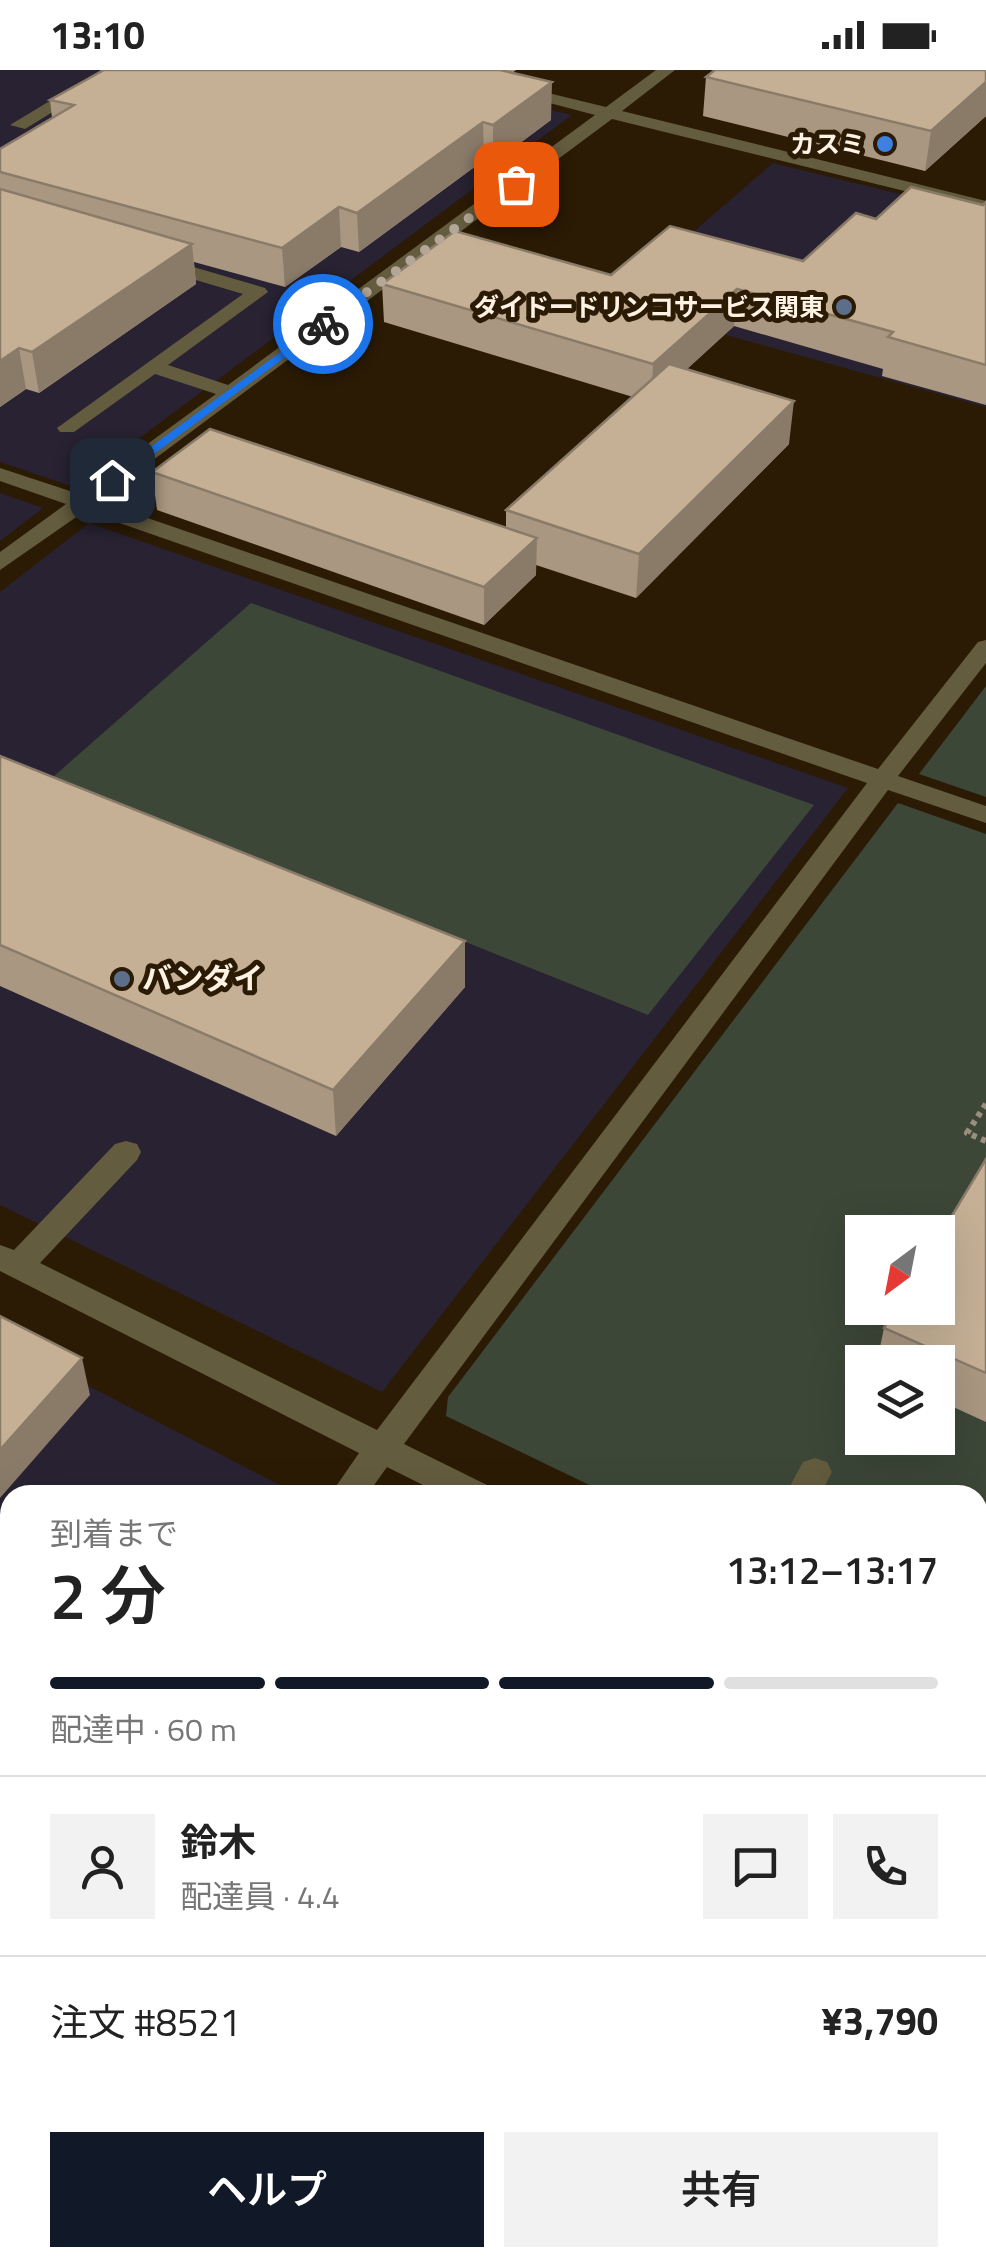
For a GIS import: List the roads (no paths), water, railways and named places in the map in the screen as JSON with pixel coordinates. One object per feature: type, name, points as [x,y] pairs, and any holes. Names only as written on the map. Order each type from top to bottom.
[{"type":"street","points":[[19,125],[113,70]]},
{"type":"street","points":[[432,70],[986,206]]},
{"type":"street","points":[[0,562],[668,70]]},
{"type":"street","points":[[68,428],[258,292],[147,260]]},
{"type":"street","points":[[153,367],[230,392]]},
{"type":"street","points":[[0,474],[986,815]]},
{"type":"street","points":[[354,1485],[882,780],[986,648]]},
{"type":"street","points":[[126,1152],[9,1262],[455,1485]]},
{"type":"place","name":"カスミ","points":[[885,144]]},
{"type":"place","name":"ダイドードリンコサービス関東","points":[[844,307]]},
{"type":"place","name":"バンダイ","points":[[122,979]]}]
